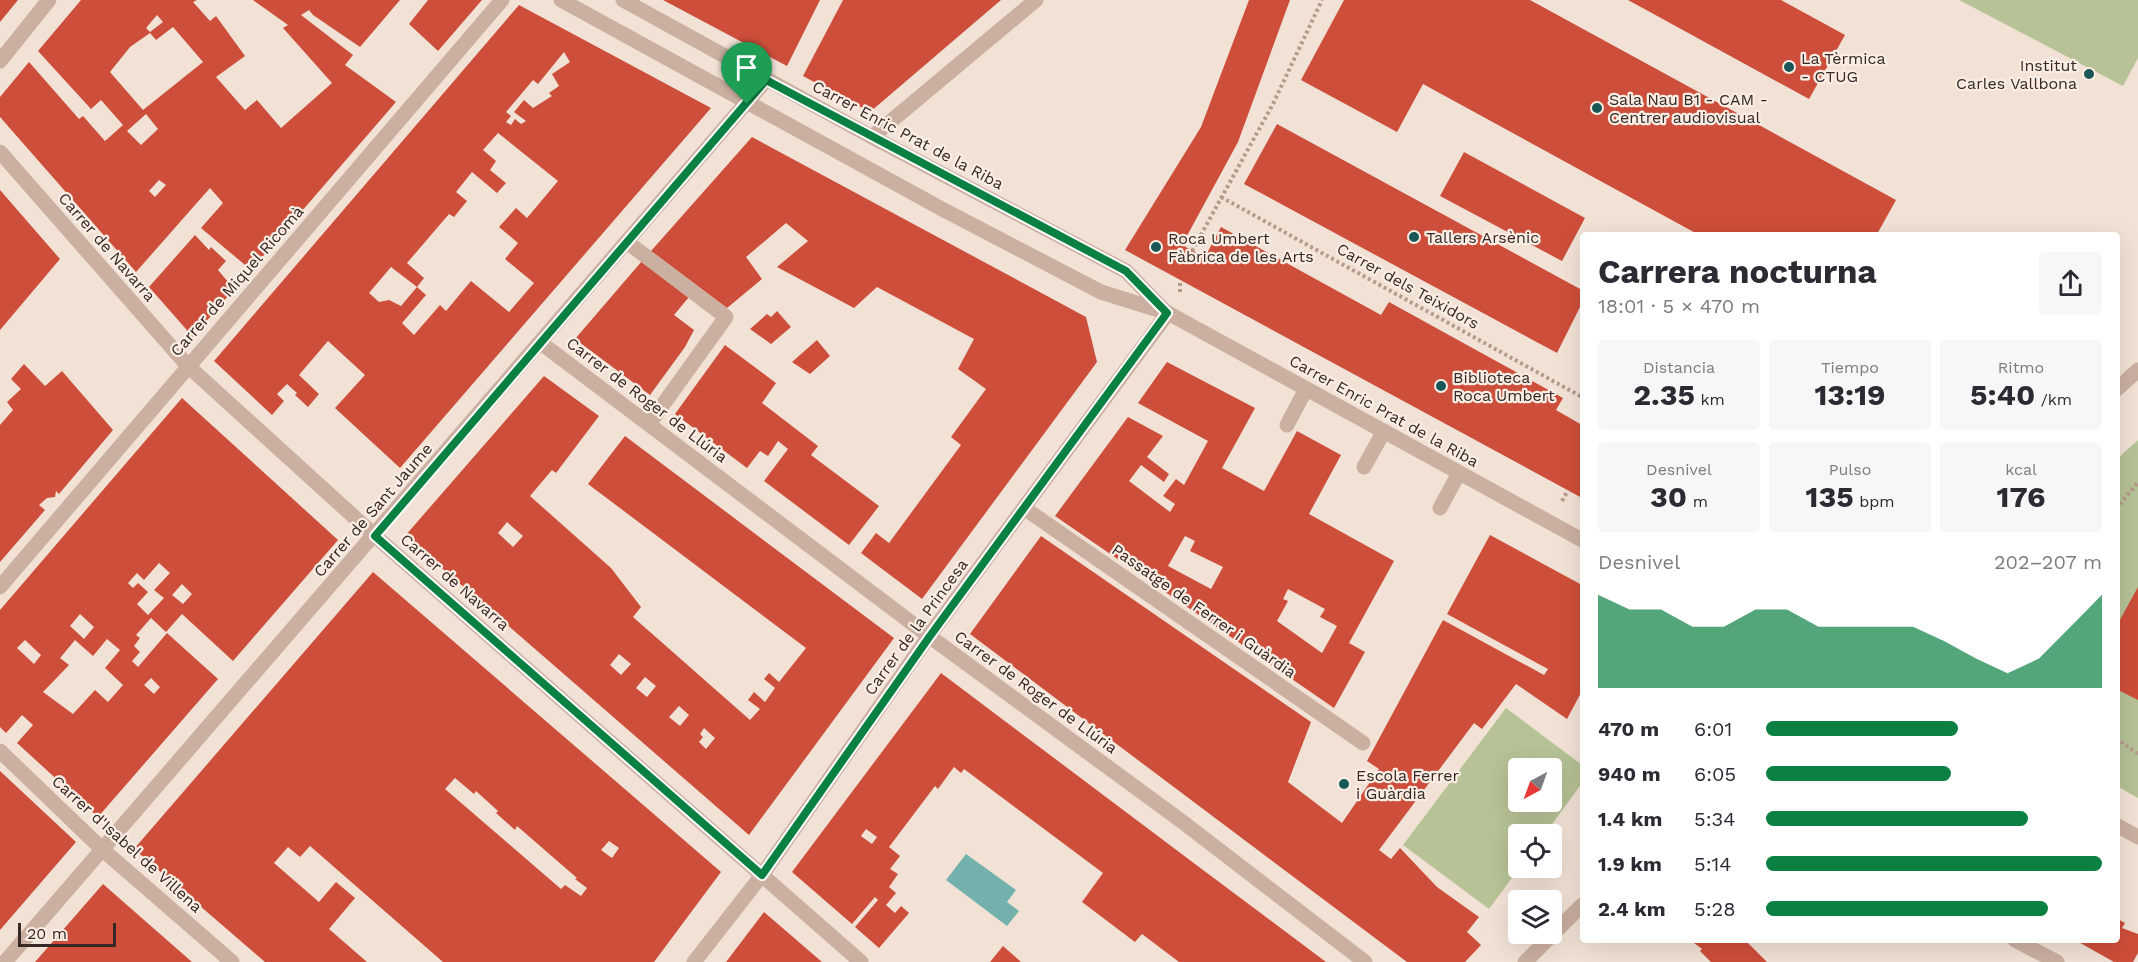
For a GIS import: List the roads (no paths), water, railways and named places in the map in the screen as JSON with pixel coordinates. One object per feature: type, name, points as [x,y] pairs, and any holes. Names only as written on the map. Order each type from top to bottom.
[{"type":"street","points":[[0,61],[49,0]]},
{"type":"street","name":"Carrer de Miquel Ricomà","points":[[0,587],[502,0]]},
{"type":"street","name":"Carrer Enric Prat de la Riba","points":[[561,0],[747,104],[1101,292],[1167,313],[1580,539]]},
{"type":"street","name":"Carrer Enric Prat de la Riba","points":[[623,0],[766,80],[1126,271],[1167,313]]},
{"type":"street","points":[[872,137],[1036,0]]},
{"type":"street","name":"Carrer de Sant Jaume","points":[[5,962],[542,343],[766,80]]},
{"type":"street","name":"Carrer de Navarra","points":[[0,152],[188,366],[375,536],[861,962]]},
{"type":"street","points":[[627,242],[726,317],[649,424]]},
{"type":"street","name":"Carrer de la Princesa","points":[[694,962],[762,875],[930,636],[1167,313]]},
{"type":"street","name":"Carrer de Roger de Llúria","points":[[542,343],[930,636],[1180,820],[1365,962]]},
{"type":"street","points":[[2120,386],[2138,370]]},
{"type":"street","points":[[1287,425],[1306,389]]},
{"type":"street","points":[[1364,467],[1384,431]]},
{"type":"street","points":[[1440,508],[1459,473]]},
{"type":"street","name":"Passatge de Ferrer i Guàrdia","points":[[1024,508],[1363,743]]},
{"type":"street","name":"Carrer d'Isabel de Villena","points":[[0,751],[103,850],[232,962]]},
{"type":"street","points":[[2120,827],[2138,837]]},
{"type":"street","points":[[1525,962],[1580,907]]},
{"type":"street","points":[[2021,943],[2057,962]]},
{"type":"water","points":[[966,854],[1016,890],[1007,902],[1019,911],[1007,926],[946,880]]},
{"type":"place","name":"La Tèrmica - CTUG","points":[[1789,67]]},
{"type":"place","name":"Institut Carles Vallbona","points":[[2089,74]]},
{"type":"place","name":"Sala Nau B1 - CAM - Centrer audiovisual","points":[[1597,108]]},
{"type":"place","name":"Tallers Arsènic","points":[[1414,237]]},
{"type":"place","name":"Roca Umbert Fàbrica de les Arts","points":[[1156,247]]},
{"type":"place","name":"Biblioteca Roca Umbert","points":[[1441,386]]},
{"type":"place","name":"Escola Ferrer i Guàrdia","points":[[1344,784]]}]
